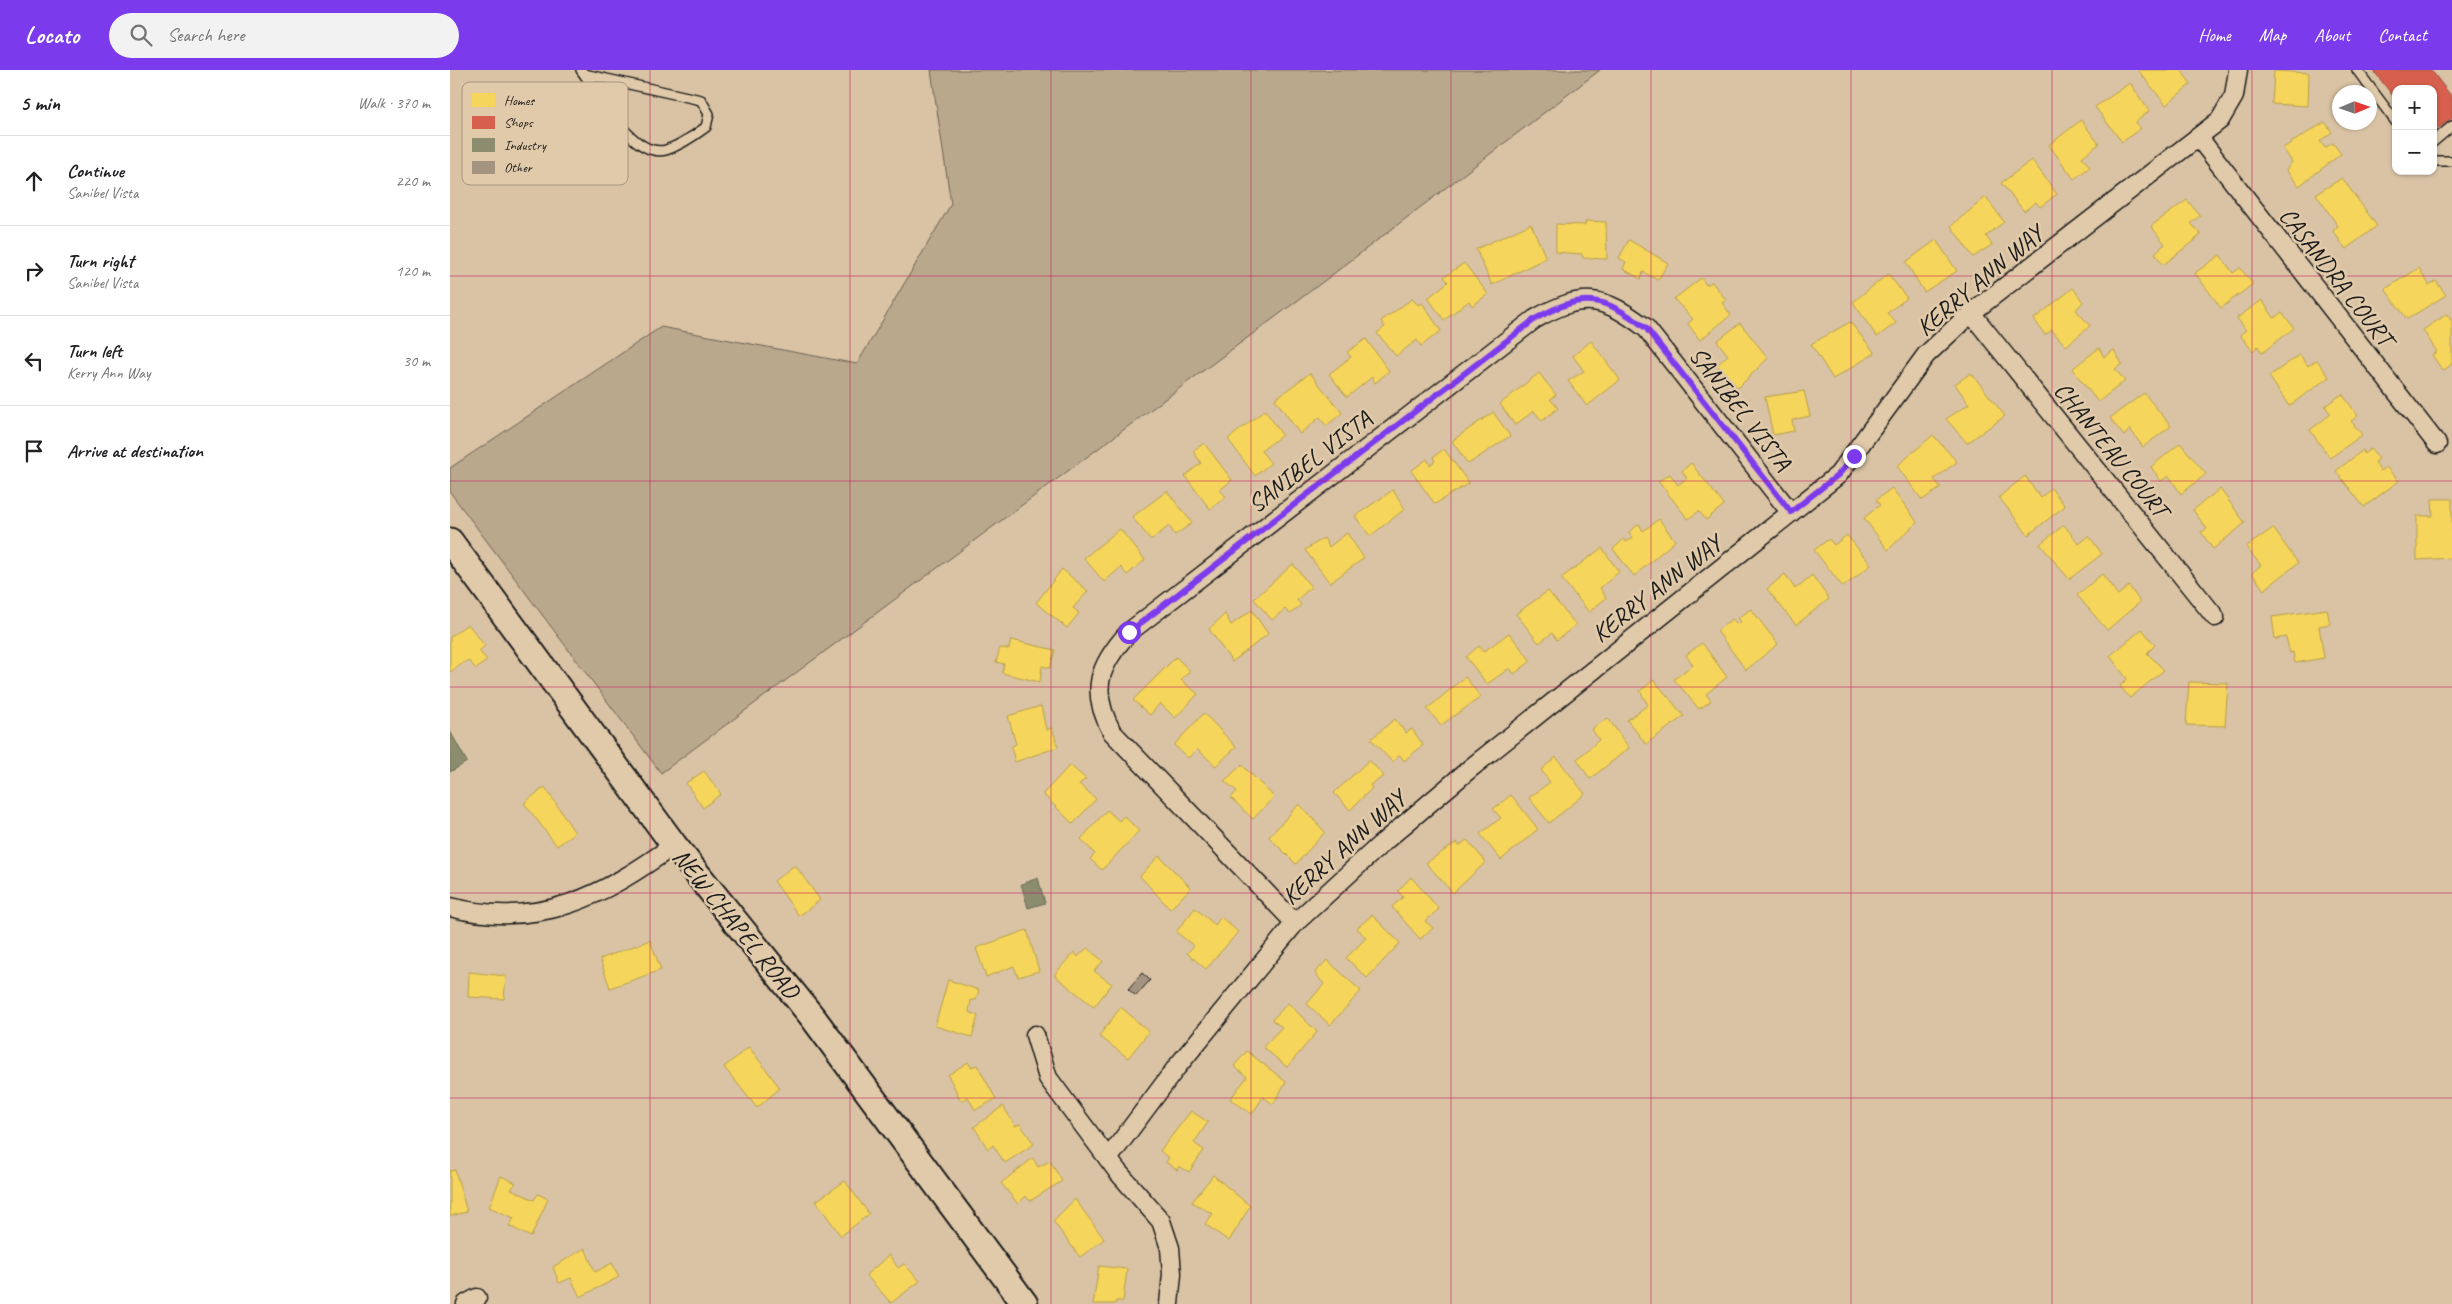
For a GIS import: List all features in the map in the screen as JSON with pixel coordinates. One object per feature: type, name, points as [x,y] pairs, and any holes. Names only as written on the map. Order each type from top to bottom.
[{"type":"street","name":"KERRY ANN WAY","points":[[1108,1158],[1176,1068],[1295,923],[1380,845],[1472,766],[1838,475],[1926,355],[1971,313],[2220,120],[2234,96],[2238,70]]},
{"type":"street","name":"CASANDRA COURT","points":[[2199,138],[2437,444]]},
{"type":"street","name":"SANIBEL VISTA","points":[[1295,923],[1112,732],[1102,714],[1098,692],[1102,670],[1113,650],[1129,632],[1535,319],[1554,308],[1576,300],[1599,301],[1621,309],[1646,328],[1791,512]]},
{"type":"street","name":"CHANTEAU COURT","points":[[1971,313],[2215,617]]},
{"type":"street","name":"NEW CHAPEL ROAD","points":[[450,541],[674,845],[814,1019],[1025,1304]]},
{"type":"street","points":[[450,908],[500,915],[532,913],[564,907],[611,885],[674,845]]},
{"type":"street","points":[[1035,1035],[1048,1078],[1108,1158],[1161,1221],[1170,1248],[1172,1274],[1169,1304]]},
{"type":"lane","points":[[2357,70],[2392,117]]},
{"type":"lane","points":[[582,72],[624,82]]},
{"type":"lane","points":[[628,83],[701,100],[709,114],[706,127],[690,139],[664,150],[644,146],[628,135]]},
{"type":"lane","points":[[2437,139],[2452,126]]},
{"type":"lane","points":[[2437,161],[2452,161]]},
{"type":"shaded area","points":[[931,70],[1600,70],[1324,281],[661,773],[450,492],[450,468],[661,327],[857,364],[951,204]]},
{"type":"building: Homes","points":[[2138,70],[2181,70],[2191,84],[2166,105]]},
{"type":"building: Homes","points":[[2274,71],[2309,73],[2308,106],[2272,104]]},
{"type":"building: Homes","points":[[2130,83],[2149,111],[2135,123],[2141,128],[2122,142],[2095,107]]},
{"type":"building: Homes","points":[[2081,120],[2099,144],[2082,157],[2090,167],[2074,179],[2049,145]]},
{"type":"building: Homes","points":[[2325,122],[2332,132],[2320,141],[2325,148],[2333,143],[2341,154],[2299,186],[2286,170],[2292,162],[2283,148]]},
{"type":"building: Homes","points":[[2032,160],[2057,194],[2040,207],[2036,202],[2024,211],[2001,183]]},
{"type":"building: Homes","points":[[2342,178],[2377,226],[2346,249],[2333,231],[2338,226],[2316,194]]},
{"type":"building: Homes","points":[[1986,197],[2004,222],[1986,236],[1992,245],[1973,257],[1951,226]]},
{"type":"building: Homes","points":[[2187,200],[2200,216],[2191,223],[2201,235],[2163,265],[2155,253],[2165,244],[2151,226]]},
{"type":"building: Homes","points":[[1586,221],[1606,222],[1607,259],[1583,258],[1582,254],[1556,252],[1556,224],[1585,225]]},
{"type":"building: Homes","points":[[1531,224],[1546,258],[1492,285],[1476,249]]},
{"type":"building: Homes","points":[[1629,240],[1668,263],[1658,280],[1643,272],[1641,279],[1623,269],[1626,262],[1619,258]]},
{"type":"building: Homes","points":[[1936,240],[1957,271],[1924,292],[1906,262]]},
{"type":"building: Homes","points":[[2220,255],[2233,273],[2240,268],[2253,284],[2221,308],[2195,273]]},
{"type":"building: Homes","points":[[1464,263],[1488,294],[1472,306],[1469,301],[1444,320],[1428,298],[1448,282],[1444,277]]},
{"type":"building: Homes","points":[[2419,268],[2429,285],[2436,281],[2446,295],[2407,319],[2385,289]]},
{"type":"building: Homes","points":[[1888,274],[1907,298],[1887,313],[1896,323],[1877,337],[1853,302]]},
{"type":"building: Homes","points":[[1701,278],[1706,285],[1712,282],[1726,300],[1722,303],[1731,315],[1700,340],[1688,324],[1693,319],[1674,299]]},
{"type":"building: Homes","points":[[2073,288],[2083,302],[2076,310],[2090,326],[2066,346],[2052,330],[2045,335],[2034,319]]},
{"type":"building: Homes","points":[[1412,299],[1418,305],[1422,303],[1441,331],[1421,346],[1417,340],[1396,356],[1377,333],[1385,327],[1381,321]]},
{"type":"building: Homes","points":[[2262,300],[2274,318],[2282,312],[2294,328],[2262,353],[2258,346],[2253,351],[2240,335],[2246,330],[2237,318]]},
{"type":"building: Homes","points":[[2447,314],[2452,322],[2452,364],[2443,371],[2432,355],[2437,352],[2423,330]]},
{"type":"building: Homes","points":[[1850,322],[1875,353],[1833,379],[1811,344]]},
{"type":"building: Homes","points":[[1740,323],[1768,358],[1738,388],[1717,365],[1728,355],[1717,341]]},
{"type":"building: Homes","points":[[1366,339],[1389,371],[1375,383],[1372,377],[1347,397],[1329,374],[1351,357],[1347,352]]},
{"type":"building: Homes","points":[[1591,341],[1620,380],[1587,406],[1568,381],[1584,371],[1573,356]]},
{"type":"building: Homes","points":[[2099,348],[2104,357],[2114,350],[2122,364],[2115,369],[2125,381],[2098,402],[2072,369]]},
{"type":"building: Homes","points":[[2300,355],[2308,366],[2317,360],[2329,377],[2289,406],[2269,376]]},
{"type":"building: Homes","points":[[1310,373],[1342,413],[1326,426],[1320,417],[1300,434],[1275,399]]},
{"type":"building: Homes","points":[[1539,373],[1556,395],[1550,399],[1558,408],[1542,421],[1534,411],[1515,425],[1500,404]]},
{"type":"building: Homes","points":[[1971,373],[2005,416],[1967,443],[1946,419],[1969,404],[1955,384]]},
{"type":"building: Homes","points":[[1804,391],[1810,416],[1792,420],[1794,431],[1773,435],[1765,397]]},
{"type":"building: Homes","points":[[2144,393],[2171,426],[2143,447],[2130,429],[2124,436],[2110,418]]},
{"type":"building: Homes","points":[[2342,394],[2358,416],[2351,421],[2362,435],[2330,458],[2310,430],[2331,414],[2325,406]]},
{"type":"building: Homes","points":[[1265,410],[1282,435],[1261,451],[1271,463],[1255,476],[1228,439]]},
{"type":"building: Homes","points":[[1493,412],[1510,436],[1468,464],[1452,441]]},
{"type":"building: Homes","points":[[1933,435],[1957,462],[1934,479],[1941,488],[1922,500],[1897,466]]},
{"type":"building: Homes","points":[[1204,443],[1232,480],[1220,490],[1226,497],[1210,509],[1185,476],[1201,463],[1193,451]]},
{"type":"building: Homes","points":[[2180,443],[2206,474],[2181,494],[2169,476],[2161,481],[2151,467]]},
{"type":"building: Homes","points":[[1444,449],[1469,483],[1435,504],[1411,471],[1427,459],[1430,465],[1435,461],[1433,457]]},
{"type":"building: Homes","points":[[2370,449],[2379,459],[2375,462],[2380,471],[2386,467],[2399,481],[2364,507],[2336,471],[2363,450],[2364,454]]},
{"type":"building: Homes","points":[[1691,463],[1724,505],[1706,520],[1699,511],[1688,519],[1658,481],[1670,474],[1678,485],[1687,478],[1682,471]]},
{"type":"building: Homes","points":[[2025,476],[2041,498],[2051,488],[2065,506],[2028,535],[1999,497]]},
{"type":"building: Homes","points":[[1892,488],[1917,522],[1888,550],[1864,518],[1880,505],[1876,500]]},
{"type":"building: Homes","points":[[2220,489],[2245,523],[2213,549],[2201,532],[2207,529],[2193,510]]},
{"type":"building: Homes","points":[[1393,490],[1405,509],[1370,536],[1355,516]]},
{"type":"building: Homes","points":[[1167,491],[1192,523],[1175,535],[1169,526],[1151,540],[1132,517]]},
{"type":"building: Homes","points":[[2432,499],[2452,499],[2452,558],[2417,560],[2417,516],[2433,516]]},
{"type":"building: Homes","points":[[1659,519],[1675,541],[1634,576],[1613,549],[1624,539],[1626,542],[1633,538],[1629,532],[1639,524],[1643,531]]},
{"type":"building: Homes","points":[[2064,525],[2079,544],[2089,536],[2102,554],[2069,579],[2040,544]]},
{"type":"building: Homes","points":[[2273,528],[2298,563],[2264,590],[2252,573],[2261,565],[2246,547]]},
{"type":"building: Homes","points":[[1120,529],[1145,560],[1127,575],[1121,567],[1104,582],[1084,558]]},
{"type":"building: Homes","points":[[1347,533],[1364,558],[1330,583],[1305,550],[1324,538],[1329,547]]},
{"type":"building: Homes","points":[[1847,535],[1871,565],[1843,587],[1814,550],[1829,539],[1834,545]]},
{"type":"building: Homes","points":[[1602,548],[1619,572],[1600,588],[1606,598],[1589,612],[1561,578]]},
{"type":"building: Homes","points":[[1293,564],[1311,587],[1297,600],[1301,605],[1290,614],[1285,609],[1272,620],[1254,599]]},
{"type":"building: Homes","points":[[1062,569],[1088,591],[1073,608],[1079,613],[1067,628],[1036,603]]},
{"type":"building: Homes","points":[[1785,574],[1795,589],[1812,575],[1829,599],[1796,625],[1767,589]]},
{"type":"building: Homes","points":[[2102,574],[2118,595],[2129,586],[2140,602],[2107,630],[2077,595]]},
{"type":"building: Homes","points":[[1548,591],[1576,625],[1557,640],[1552,633],[1539,643],[1516,614]]},
{"type":"building: Homes","points":[[1751,609],[1778,644],[1746,670],[1717,631],[1732,619],[1737,624],[1741,622],[1738,618]]},
{"type":"building: Homes","points":[[2327,609],[2330,624],[2319,626],[2324,658],[2295,663],[2293,652],[2290,653],[2286,637],[2275,639],[2272,617]]},
{"type":"building: Homes","points":[[1252,610],[1268,634],[1232,662],[1209,629],[1225,614],[1231,625]]},
{"type":"building: Homes","points":[[468,624],[485,646],[479,651],[487,660],[476,669],[468,660],[450,672],[450,637]]},
{"type":"building: Homes","points":[[2142,629],[2155,645],[2147,653],[2164,670],[2130,698],[2120,686],[2127,679],[2110,656]]},
{"type":"building: Homes","points":[[1509,633],[1531,661],[1514,674],[1510,668],[1487,684],[1466,657],[1479,646],[1483,652]]},
{"type":"building: Homes","points":[[1011,640],[1055,650],[1050,668],[1042,666],[1040,682],[1002,673],[1004,664],[996,662],[1000,648],[1009,649]]},
{"type":"building: Homes","points":[[1702,643],[1727,677],[1706,694],[1711,701],[1699,709],[1674,679],[1693,665],[1686,655]]},
{"type":"building: Homes","points":[[1176,657],[1190,671],[1181,680],[1198,694],[1175,718],[1160,703],[1150,715],[1133,700]]},
{"type":"building: Homes","points":[[1465,677],[1481,697],[1441,725],[1427,709]]},
{"type":"building: Homes","points":[[1654,680],[1684,716],[1646,744],[1627,720],[1648,705],[1640,691]]},
{"type":"building: Homes","points":[[2189,682],[2228,683],[2225,726],[2186,725]]},
{"type":"building: Homes","points":[[1041,706],[1046,730],[1052,728],[1058,747],[1015,762],[1011,747],[1016,744],[1008,716]]},
{"type":"building: Homes","points":[[1204,713],[1236,747],[1216,766],[1197,749],[1188,758],[1174,745]]},
{"type":"building: Homes","points":[[1608,718],[1629,748],[1590,779],[1577,759],[1599,740],[1592,729]]},
{"type":"building: Homes","points":[[1395,719],[1406,733],[1412,729],[1423,745],[1404,761],[1400,755],[1392,762],[1371,739]]},
{"type":"building: Homes","points":[[1556,757],[1585,794],[1549,823],[1529,798],[1550,782],[1541,770]]},
{"type":"building: Homes","points":[[1369,760],[1384,776],[1370,785],[1372,788],[1350,810],[1334,793]]},
{"type":"building: Homes","points":[[1070,765],[1086,779],[1079,784],[1096,799],[1073,824],[1043,794]]},
{"type":"building: Homes","points":[[1242,765],[1274,797],[1253,819],[1231,798],[1237,791],[1224,781]]},
{"type":"building: Homes","points":[[704,771],[721,794],[703,808],[686,783]]},
{"type":"building: Homes","points":[[545,787],[575,833],[557,846],[524,803]]},
{"type":"building: Homes","points":[[1511,795],[1538,829],[1501,860],[1480,834],[1501,818],[1493,809]]},
{"type":"building: Homes","points":[[1299,804],[1325,832],[1296,864],[1269,837]]},
{"type":"building: Homes","points":[[1107,810],[1119,821],[1124,816],[1139,831],[1102,870],[1090,859],[1095,854],[1081,839]]},
{"type":"building: Homes","points":[[1467,840],[1486,862],[1453,893],[1426,863],[1457,842],[1459,846]]},
{"type":"building: Homes","points":[[1159,856],[1191,888],[1170,909],[1140,876]]},
{"type":"building: Homes","points":[[795,865],[820,900],[799,916],[774,881]]},
{"type":"building: Homes","points":[[1411,877],[1439,909],[1425,921],[1433,928],[1420,939],[1392,907],[1403,897],[1398,891]]},
{"type":"building: Homes","points":[[1195,908],[1215,925],[1221,917],[1238,932],[1206,969],[1187,953],[1194,946],[1176,932]]},
{"type":"building: Homes","points":[[1372,915],[1400,943],[1367,978],[1346,958],[1366,938],[1357,928]]},
{"type":"building: Homes","points":[[1027,930],[1039,971],[1018,977],[1014,966],[986,977],[976,948]]},
{"type":"building: Homes","points":[[650,940],[661,970],[610,988],[600,959]]},
{"type":"building: Homes","points":[[1087,948],[1103,961],[1094,971],[1112,984],[1094,1007],[1054,975],[1074,952],[1078,957]]},
{"type":"building: Homes","points":[[1327,960],[1361,991],[1330,1025],[1307,1004],[1324,984],[1315,973]]},
{"type":"building: Homes","points":[[469,972],[506,976],[504,999],[468,997]]},
{"type":"building: Homes","points":[[948,980],[979,990],[976,1000],[971,1000],[969,1012],[978,1016],[972,1037],[935,1026]]},
{"type":"building: Homes","points":[[1288,1003],[1317,1032],[1287,1067],[1263,1047],[1282,1027],[1272,1020]]},
{"type":"building: Homes","points":[[1121,1007],[1149,1032],[1128,1058],[1099,1036]]},
{"type":"building: Homes","points":[[749,1047],[780,1088],[757,1108],[724,1067]]},
{"type":"building: Homes","points":[[1247,1051],[1286,1082],[1273,1104],[1263,1097],[1252,1114],[1230,1099],[1247,1077],[1234,1066]]},
{"type":"building: Homes","points":[[968,1062],[971,1067],[977,1065],[996,1099],[975,1110],[968,1097],[961,1101],[948,1075]]},
{"type":"building: Homes","points":[[1003,1106],[1015,1126],[1020,1124],[1034,1144],[1005,1163],[993,1145],[988,1149],[974,1127]]},
{"type":"building: Homes","points":[[1191,1111],[1208,1122],[1194,1143],[1204,1150],[1189,1172],[1179,1166],[1177,1170],[1166,1162],[1169,1158],[1160,1151]]},
{"type":"building: Homes","points":[[1033,1158],[1038,1167],[1050,1161],[1062,1181],[1030,1201],[1026,1196],[1018,1204],[1001,1183]]},
{"type":"building: Homes","points":[[455,1170],[467,1212],[450,1216],[450,1171]]},
{"type":"building: Homes","points":[[1213,1175],[1250,1206],[1229,1241],[1205,1224],[1213,1214],[1192,1202]]},
{"type":"building: Homes","points":[[501,1176],[516,1183],[511,1189],[534,1200],[538,1194],[548,1199],[531,1237],[509,1226],[514,1218],[489,1207]]},
{"type":"building: Homes","points":[[845,1181],[869,1214],[841,1236],[816,1201]]},
{"type":"building: Homes","points":[[1075,1199],[1104,1239],[1080,1257],[1053,1221]]},
{"type":"building: Homes","points":[[585,1248],[595,1272],[612,1263],[619,1277],[580,1297],[571,1278],[559,1283],[553,1267]]},
{"type":"building: Homes","points":[[889,1255],[898,1268],[904,1264],[920,1281],[891,1303],[866,1275]]},
{"type":"building: Homes","points":[[1099,1266],[1127,1269],[1123,1301],[1116,1301],[1115,1304],[1093,1304]]},
{"type":"building: Shops","points":[[2373,70],[2431,70],[2452,97],[2452,118],[2437,129],[2437,85],[2392,85],[2392,95]]},
{"type":"building: Industry","points":[[450,731],[467,762],[450,772]]},
{"type":"building: Industry","points":[[1038,878],[1045,903],[1028,908],[1021,884]]},
{"type":"building: Other","points":[[1142,973],[1150,980],[1136,996],[1128,989]]},
{"type":"route","points":[[1129,632],[1535,319],[1554,308],[1576,300],[1599,301],[1621,309],[1646,328],[1791,512],[1838,475],[1854,456]]}]
